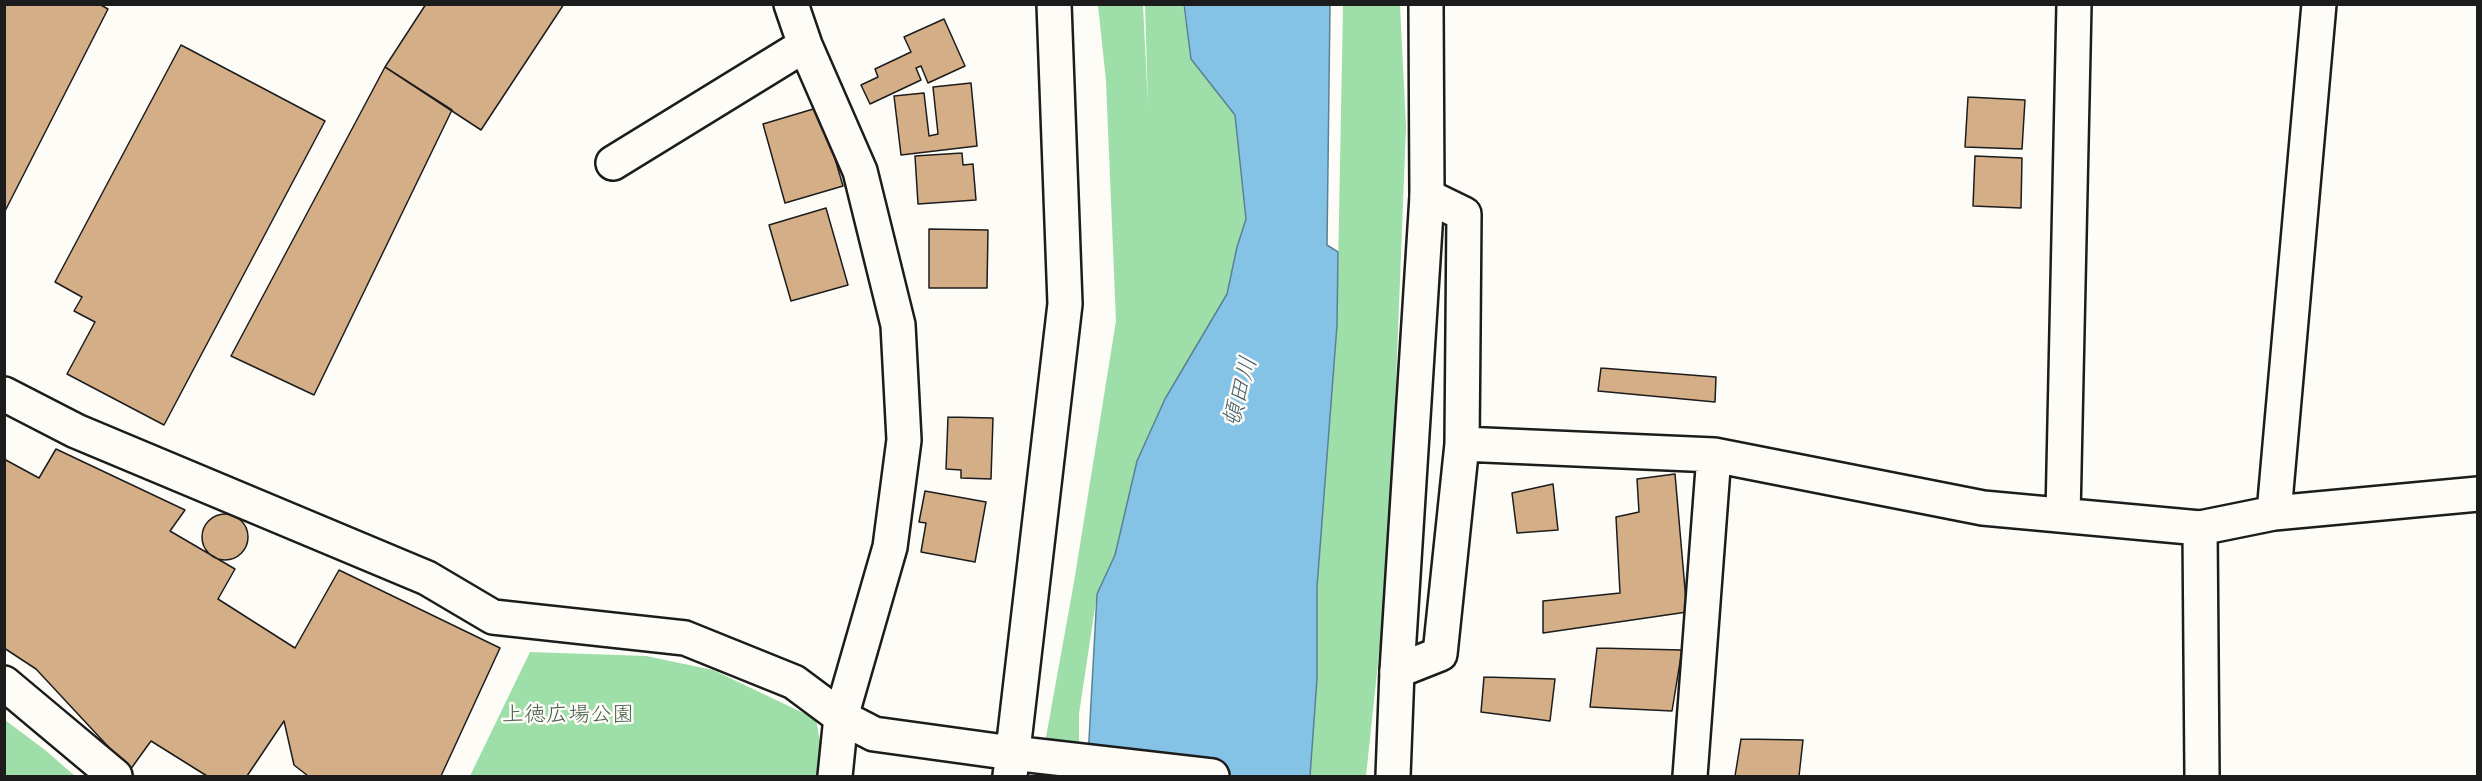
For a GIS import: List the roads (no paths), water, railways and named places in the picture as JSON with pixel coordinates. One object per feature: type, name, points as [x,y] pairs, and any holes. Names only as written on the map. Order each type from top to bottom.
[{"type":"street","points":[[791,4],[805,45],[860,171],[898,326],[904,440],[890,547],[841,717],[835,777]]},
{"type":"street","points":[[1011,765],[1065,304],[1054,4]]},
{"type":"street","points":[[1393,777],[1397,671],[1427,196],[1426,4]]},
{"type":"street","points":[[2062,515],[2074,4]]},
{"type":"street","points":[[2274,513],[2319,4]]},
{"type":"street","points":[[613,163],[805,45]]},
{"type":"street","points":[[1397,671],[1440,654],[1462,444],[1464,214],[1427,196]]},
{"type":"street","points":[[4,394],[76,432],[427,578],[493,617],[686,638],[794,682],[841,717],[874,734],[1011,765],[1047,756],[1212,777]]},
{"type":"street","points":[[1462,444],[1714,455],[1983,508],[2200,528],[2274,513],[2478,494]]},
{"type":"street","points":[[1690,777],[1714,455]]},
{"type":"street","points":[[2200,528],[2202,777]]},
{"type":"street","points":[[4,683],[115,777]]},
{"type":"water","name":"頓田川","points":[[1184,5],[1330,5],[1327,245],[1338,252],[1337,325],[1317,587],[1317,679],[1310,776],[1087,776],[1097,594],[1115,555],[1137,461],[1165,399],[1227,294],[1237,247],[1246,219],[1235,115],[1191,59]]},
{"type":"park label","name":"上徳広場公園","points":[[568,715]]}]
